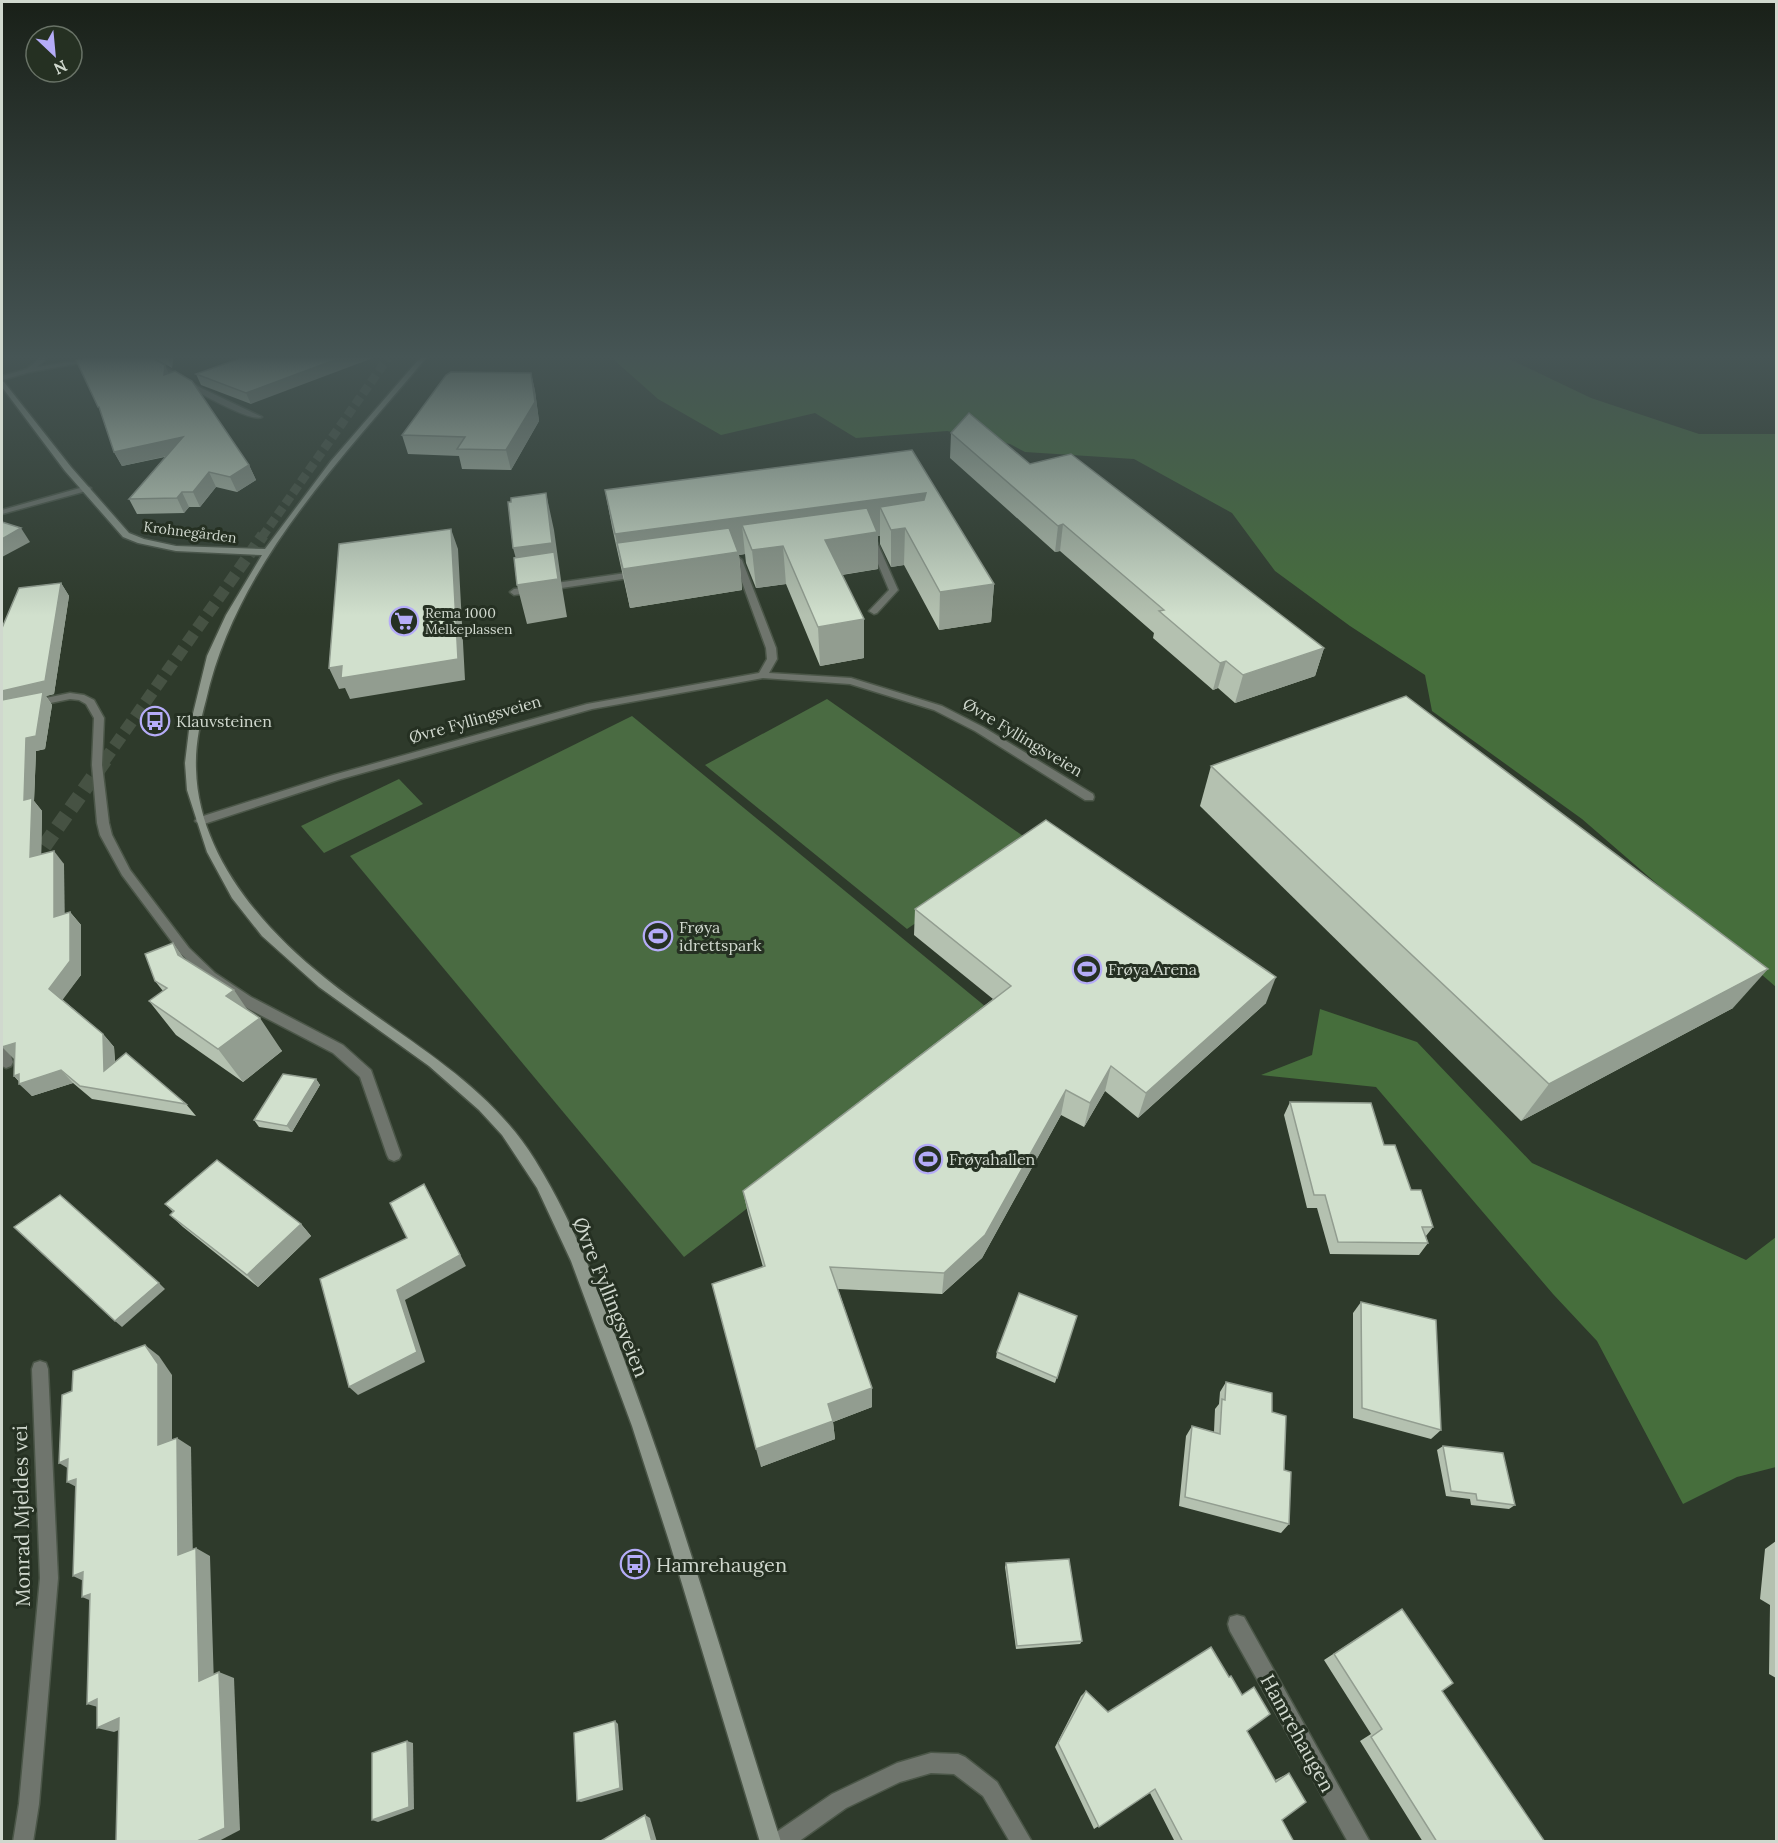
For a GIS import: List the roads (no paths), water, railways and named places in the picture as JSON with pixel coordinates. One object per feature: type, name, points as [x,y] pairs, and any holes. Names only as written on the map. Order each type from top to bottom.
[{"type":"main road","name":"Krohnegården","points":[[49,444],[126,535],[138,541],[220,551],[268,552]]},
{"type":"main road","name":"Øvre Fyllingsveien","points":[[351,444],[310,493],[268,552],[234,608],[210,660],[195,721],[190,753],[192,786],[201,821],[217,865],[242,905],[284,951],[326,986],[450,1073],[482,1102],[507,1130],[529,1161],[573,1244],[653,1458],[771,1842]]},
{"type":"street","points":[[2,512],[87,488]]},
{"type":"street","points":[[861,542],[874,540],[894,590],[874,611]]},
{"type":"street","points":[[726,561],[749,558]]},
{"type":"street","points":[[738,560],[771,648],[771,658],[763,675]]},
{"type":"street","points":[[514,592],[648,573]]},
{"type":"street","name":"Øvre Fyllingsveien","points":[[201,821],[454,743],[591,706],[763,675],[851,681],[938,708],[980,729],[1089,797]]},
{"type":"street","points":[[2,710],[70,696],[81,697],[90,702],[99,718],[97,765],[103,823],[106,835],[126,872],[185,951],[211,976],[246,1001],[338,1049],[366,1074],[394,1155]]},
{"type":"street","points":[[2,1048],[6,1062]]},
{"type":"street","name":"Monrad Mjeldes vei","points":[[23,1842],[29,1804],[49,1578],[40,1369]]},
{"type":"street","name":"Hamrehaugen","points":[[1237,1624],[1360,1842]]},
{"type":"street","points":[[779,1842],[839,1801],[897,1773],[931,1763],[958,1764],[990,1789],[1022,1842]]},
{"type":"tunnel","points":[[262,537],[327,444]]},
{"type":"tunnel","points":[[104,761],[263,535]]},
{"type":"tunnel","points":[[31,865],[105,760]]},
{"type":"place","name":"Rema 1000 Melkeplassen","points":[[404,621]]},
{"type":"place","name":"Klauvsteinen","points":[[155,721]]},
{"type":"place","name":"Frøya idrettspark","points":[[658,936]]},
{"type":"place","name":"Frøya Arena","points":[[1087,969]]},
{"type":"place","name":"Frøyahallen","points":[[928,1159]]},
{"type":"place","name":"Hamrehaugen","points":[[635,1564]]}]
